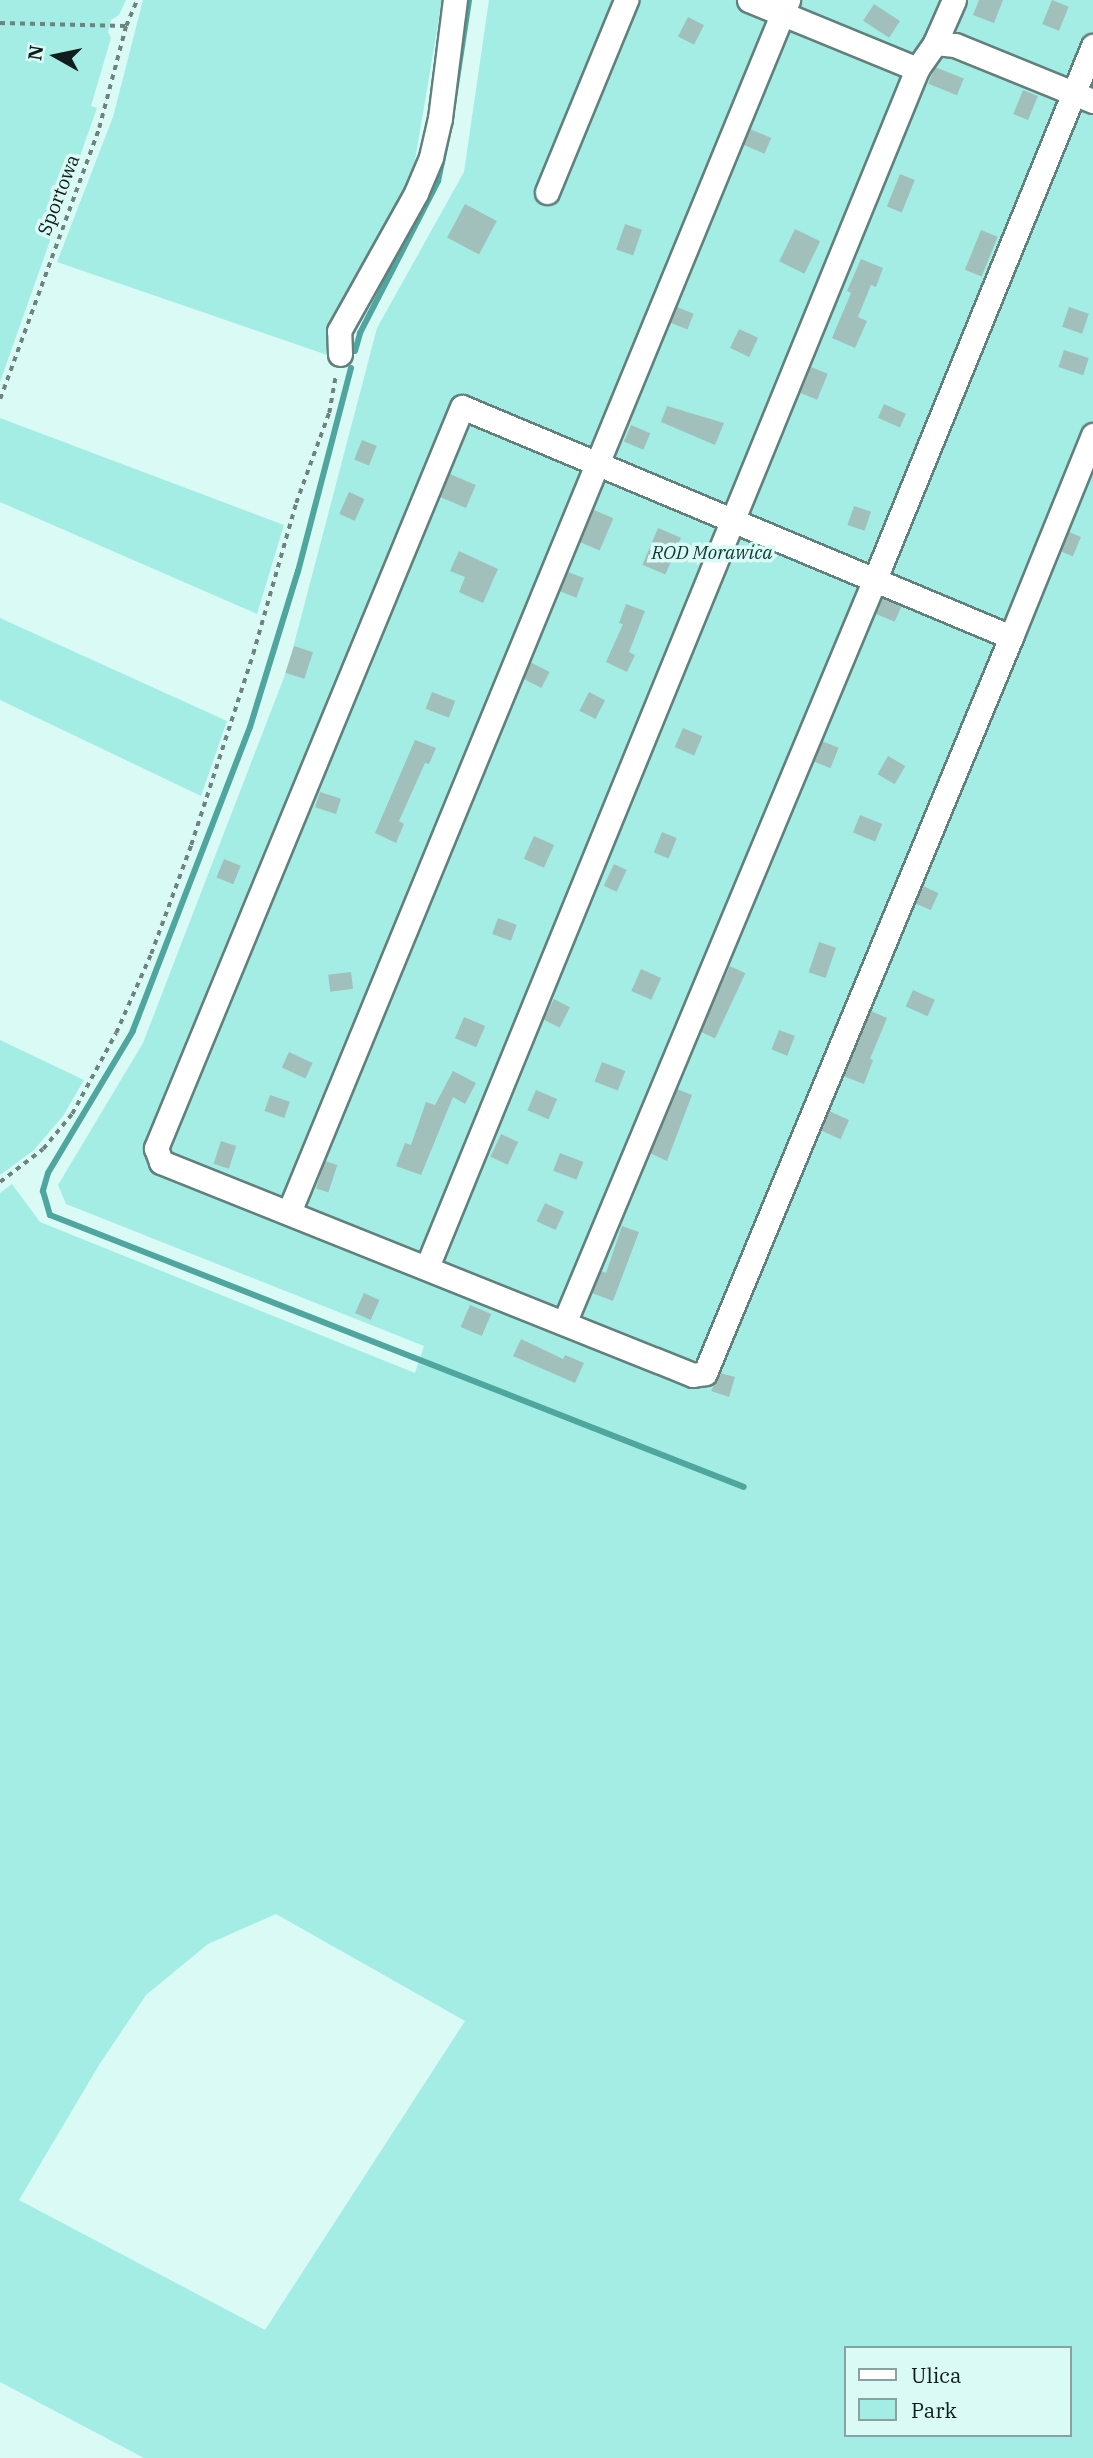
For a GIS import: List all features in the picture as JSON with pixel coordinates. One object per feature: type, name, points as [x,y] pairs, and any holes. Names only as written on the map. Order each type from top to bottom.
[{"type":"street","points":[[340,355],[339,331],[416,193],[431,157],[440,118],[454,0]]},
{"type":"street","points":[[547,192],[626,0]]},
{"type":"street","points":[[749,0],[785,7],[917,69]]},
{"type":"street","points":[[427,1267],[917,69],[935,43],[954,0]]},
{"type":"street","points":[[289,1212],[785,7]]},
{"type":"street","points":[[935,43],[967,49],[1084,97]]},
{"type":"street","points":[[565,1321],[875,579],[1084,97],[1093,47]]},
{"type":"street","points":[[1011,637],[595,465],[462,407],[156,1148],[161,1162],[565,1321],[693,1375],[705,1373],[1011,637],[1093,435]]},
{"type":"path","name":"Sportowa","points":[[0,399],[99,128],[126,26],[137,0]]},
{"type":"path","points":[[0,23],[126,26]]},
{"type":"path","points":[[0,1182],[43,1149],[72,1114],[116,1033],[151,954],[191,845],[280,565],[296,503],[329,413],[340,355]]},
{"type":"green space","points":[[0,0],[126,0],[119,15],[111,20],[108,32],[111,38],[91,106],[97,108],[0,382]]},
{"type":"green space","points":[[143,0],[442,0],[411,184],[352,280],[332,333],[333,357],[57,262],[113,117]]},
{"type":"green space","name":"ROD Morawica","points":[[489,0],[1093,0],[1093,2458],[144,2458],[0,2382],[0,1193],[12,1184],[40,1222],[415,1373],[424,1346],[66,1204],[58,1185],[143,1043],[288,667],[377,328],[464,172]],"holes":[[[276,1914],[465,2021],[265,2330],[19,2200],[99,2065],[146,1995],[208,1944]]]},
{"type":"green space","points":[[0,418],[284,525],[257,614],[0,502]]},
{"type":"green space","points":[[0,618],[227,721],[201,796],[0,700]]},
{"type":"green space","points":[[0,1040],[84,1080],[63,1116],[34,1150],[0,1175]]},
{"type":"building","points":[[979,0],[1003,0],[994,23],[973,15]]},
{"type":"building","points":[[1052,0],[1069,7],[1059,31],[1042,24]]},
{"type":"building","points":[[874,4],[900,21],[889,38],[863,21]]},
{"type":"building","points":[[688,17],[704,25],[694,45],[678,37]]},
{"type":"building","points":[[935,67],[964,79],[957,95],[928,84]]},
{"type":"building","points":[[1023,90],[1038,96],[1028,120],[1013,114]]},
{"type":"building","points":[[750,129],[771,138],[765,154],[743,145]]},
{"type":"building","points":[[900,174],[915,180],[902,212],[887,206]]},
{"type":"building","points":[[465,204],[497,221],[479,254],[447,238]]},
{"type":"building","points":[[625,224],[642,230],[633,255],[616,250]]},
{"type":"building","points":[[795,229],[820,241],[804,274],[779,261]]},
{"type":"building","points":[[981,230],[998,237],[982,277],[965,270]]},
{"type":"building","points":[[861,259],[883,268],[876,287],[871,285],[858,317],[867,321],[855,348],[832,338],[851,293],[847,291]]},
{"type":"building","points":[[677,307],[694,314],[687,330],[671,323]]},
{"type":"building","points":[[1069,307],[1089,314],[1082,334],[1062,327]]},
{"type":"building","points":[[739,329],[758,338],[749,357],[730,348]]},
{"type":"building","points":[[1064,350],[1089,358],[1083,375],[1058,367]]},
{"type":"building","points":[[811,367],[828,374],[817,400],[801,393]]},
{"type":"building","points":[[884,404],[906,414],[900,427],[878,418]]},
{"type":"building","points":[[667,406],[724,423],[715,445],[661,422]]},
{"type":"building","points":[[631,425],[650,433],[643,450],[624,442]]},
{"type":"building","points":[[362,440],[377,446],[369,465],[354,459]]},
{"type":"building","points":[[450,474],[476,485],[466,508],[440,497]]},
{"type":"building","points":[[349,492],[365,499],[355,521],[339,514]]},
{"type":"building","points":[[854,506],[871,512],[865,531],[847,525]]},
{"type":"building","points":[[594,510],[613,518],[600,550],[580,542]]},
{"type":"building","points":[[658,528],[681,538],[665,575],[642,565]]},
{"type":"building","points":[[1069,532],[1081,537],[1073,556],[1061,551]]},
{"type":"building","points":[[459,551],[498,569],[483,603],[459,592],[465,577],[450,571]]},
{"type":"building","points":[[568,572],[584,578],[576,598],[560,592]]},
{"type":"building","points":[[882,598],[901,606],[895,622],[875,614]]},
{"type":"building","points":[[626,604],[645,611],[629,652],[635,655],[627,672],[606,662],[623,624],[619,623]]},
{"type":"building","points":[[294,646],[313,652],[304,679],[285,673]]},
{"type":"building","points":[[530,662],[550,672],[541,688],[522,678]]},
{"type":"building","points":[[432,692],[455,701],[449,718],[426,709]]},
{"type":"building","points":[[589,692],[605,700],[596,719],[579,711]]},
{"type":"building","points":[[683,728],[702,736],[694,756],[675,747]]},
{"type":"building","points":[[415,740],[436,748],[429,764],[425,763],[399,821],[404,824],[396,843],[375,833]]},
{"type":"building","points":[[822,741],[839,748],[830,768],[814,761]]},
{"type":"building","points":[[888,756],[905,766],[895,784],[878,774]]},
{"type":"building","points":[[320,792],[341,799],[336,814],[315,807]]},
{"type":"building","points":[[860,815],[882,824],[875,842],[853,833]]},
{"type":"building","points":[[662,832],[677,838],[669,858],[654,852]]},
{"type":"building","points":[[534,836],[554,845],[544,868],[524,859]]},
{"type":"building","points":[[224,859],[241,866],[233,884],[217,878]]},
{"type":"building","points":[[614,864],[627,870],[617,892],[604,886]]},
{"type":"building","points":[[923,886],[939,893],[931,910],[915,903]]},
{"type":"building","points":[[498,918],[517,925],[511,941],[492,934]]},
{"type":"building","points":[[819,942],[836,948],[826,978],[809,972]]},
{"type":"building","points":[[730,966],[745,973],[715,1038],[700,1031]]},
{"type":"building","points":[[641,969],[661,978],[651,1000],[631,991]]},
{"type":"building","points":[[351,972],[353,989],[330,992],[328,975]]},
{"type":"building","points":[[913,990],[935,1000],[928,1016],[906,1006]]},
{"type":"building","points":[[554,999],[570,1007],[560,1028],[544,1019]]},
{"type":"building","points":[[871,1011],[887,1018],[870,1059],[873,1060],[864,1084],[843,1076]]},
{"type":"building","points":[[464,1017],[485,1026],[476,1047],[455,1038]]},
{"type":"building","points":[[779,1030],[795,1036],[787,1056],[771,1050]]},
{"type":"building","points":[[289,1052],[313,1063],[305,1078],[282,1067]]},
{"type":"building","points":[[602,1062],[625,1071],[618,1091],[594,1082]]},
{"type":"building","points":[[453,1071],[476,1083],[465,1104],[453,1097],[421,1175],[396,1166],[405,1143],[411,1145],[426,1102],[435,1105]]},
{"type":"building","points":[[677,1089],[692,1095],[667,1161],[650,1153]]},
{"type":"building","points":[[536,1090],[557,1099],[549,1119],[527,1110]]},
{"type":"building","points":[[270,1095],[290,1102],[284,1118],[264,1111]]},
{"type":"building","points":[[829,1111],[849,1120],[841,1139],[820,1130]]},
{"type":"building","points":[[501,1134],[518,1142],[508,1165],[490,1157]]},
{"type":"building","points":[[221,1141],[236,1146],[229,1169],[214,1164]]},
{"type":"building","points":[[560,1153],[583,1162],[577,1180],[553,1171]]},
{"type":"building","points":[[325,1161],[337,1165],[328,1193],[316,1189]]},
{"type":"building","points":[[545,1203],[564,1212],[556,1230],[537,1221]]},
{"type":"building","points":[[622,1226],[639,1232],[613,1301],[592,1293],[601,1271],[606,1273]]},
{"type":"building","points":[[364,1293],[380,1300],[371,1320],[355,1313]]},
{"type":"building","points":[[470,1305],[491,1314],[482,1336],[461,1327]]},
{"type":"building","points":[[521,1339],[563,1359],[565,1355],[584,1363],[575,1383],[513,1356]]},
{"type":"building","points":[[720,1373],[735,1377],[729,1397],[711,1391]]},
{"type":"waterway","points":[[453,105],[469,0]]},
{"type":"waterway","points":[[355,351],[360,333],[438,181],[451,120]]},
{"type":"waterway","points":[[351,368],[298,571],[250,727],[133,1031],[48,1173],[43,1191],[50,1215],[744,1487]]}]
